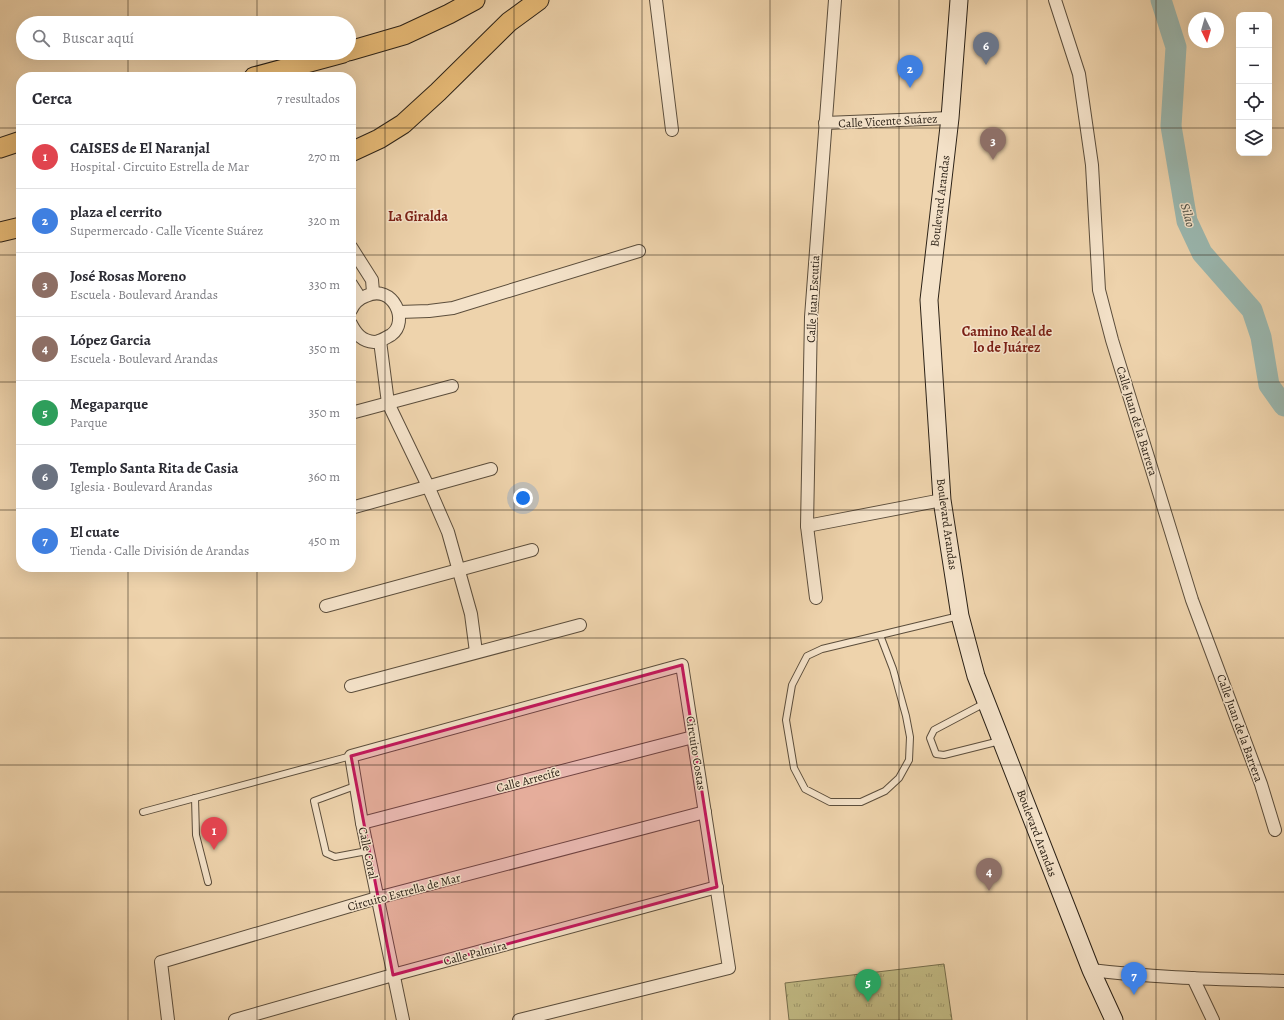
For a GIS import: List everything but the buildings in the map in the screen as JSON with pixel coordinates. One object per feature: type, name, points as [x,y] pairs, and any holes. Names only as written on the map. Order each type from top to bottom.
[{"type":"main road","points":[[356,49],[404,35],[475,0]]},
{"type":"main road","points":[[356,150],[379,139],[403,124],[438,92],[509,22],[539,0]]},
{"type":"main road","name":"Boulevard Arandas","points":[[959,0],[950,118],[929,300],[942,500],[960,616],[976,676],[1091,970],[1114,1020]]},
{"type":"main road","points":[[273,72],[317,60]]},
{"type":"main road","points":[[0,148],[16,143]]},
{"type":"main road","points":[[0,232],[16,228]]},
{"type":"street","points":[[656,0],[672,130]]},
{"type":"street","name":"Calle Juan Escutia","points":[[816,598],[806,526],[811,317],[835,0]]},
{"type":"street","name":"Calle Juan de la Barrera","points":[[1055,0],[1078,74],[1092,165],[1099,290],[1112,340],[1192,600],[1261,784],[1281,831]]},
{"type":"street","name":"Calle Vicente Suárez","points":[[825,123],[950,118]]},
{"type":"street","points":[[399,312],[454,308],[639,251]]},
{"type":"street","points":[[356,255],[372,280],[373,292]]},
{"type":"street","points":[[356,292],[360,298]]},
{"type":"street","points":[[356,301],[373,292],[384,294],[394,301],[399,312],[398,323],[393,334],[380,342],[372,342],[362,339],[356,333]]},
{"type":"street","points":[[380,342],[388,403],[428,486],[448,532],[471,614],[476,652]]},
{"type":"street","points":[[356,412],[452,386]]},
{"type":"street","points":[[356,507],[491,469]]},
{"type":"street","points":[[806,526],[942,500]]},
{"type":"street","points":[[326,606],[532,550]]},
{"type":"street","points":[[351,686],[580,625]]},
{"type":"street","name":"Circuito Costas","points":[[351,756],[682,665],[729,968],[519,1020]]},
{"type":"street","name":"Calle Arrecife","points":[[362,823],[693,737]]},
{"type":"street","name":"Calle Coral","points":[[351,756],[362,823],[403,1020]]},
{"type":"street","name":"Circuito Estrella de Mar","points":[[168,1020],[161,962],[378,898],[705,812]]},
{"type":"street","name":"Calle Palmira","points":[[235,1020],[717,887]]},
{"type":"street","points":[[1091,970],[1128,975],[1284,981]]},
{"type":"street","points":[[1193,978],[1213,1020]]},
{"type":"lane","points":[[880,635],[893,669],[906,716],[910,737],[909,760],[899,778],[885,791],[862,802],[830,802],[805,789],[794,768],[786,720],[792,685],[807,656],[822,649],[880,635],[960,616]]},
{"type":"lane","points":[[987,702],[934,730],[930,738],[934,749],[936,754],[944,755],[1002,741]]},
{"type":"lane","points":[[143,812],[351,756]]},
{"type":"lane","points":[[355,786],[314,801],[326,853],[335,857],[368,851]]},
{"type":"lane","points":[[195,798],[196,835],[208,882]]},
{"type":"highlighted area","points":[[682,665],[717,887],[393,975],[351,756]]},
{"type":"green space","points":[[944,964],[952,1020],[789,1020],[785,983]]},
{"type":"waterway","name":"Silao","points":[[1161,0],[1176,47],[1171,126],[1187,221],[1202,253],[1252,310],[1261,337],[1269,385],[1284,406]]},
{"type":"place","name":"Templo Santa Rita de Casia","points":[[986,65]]},
{"type":"place","name":"plaza el cerrito","points":[[910,88]]},
{"type":"place","name":"José Rosas Moreno","points":[[993,160]]},
{"type":"place","name":"CAISES de El Naranjal","points":[[214,850]]},
{"type":"place","name":"López Garcia","points":[[989,891]]},
{"type":"place","name":"El cuate","points":[[1134,995]]},
{"type":"place","name":"Megaparque","points":[[868,1002]]},
{"type":"district","name":"La Giralda","points":[[418,216]]},
{"type":"district","name":"Camino Real de lo de Juárez","points":[[1007,340]]}]
